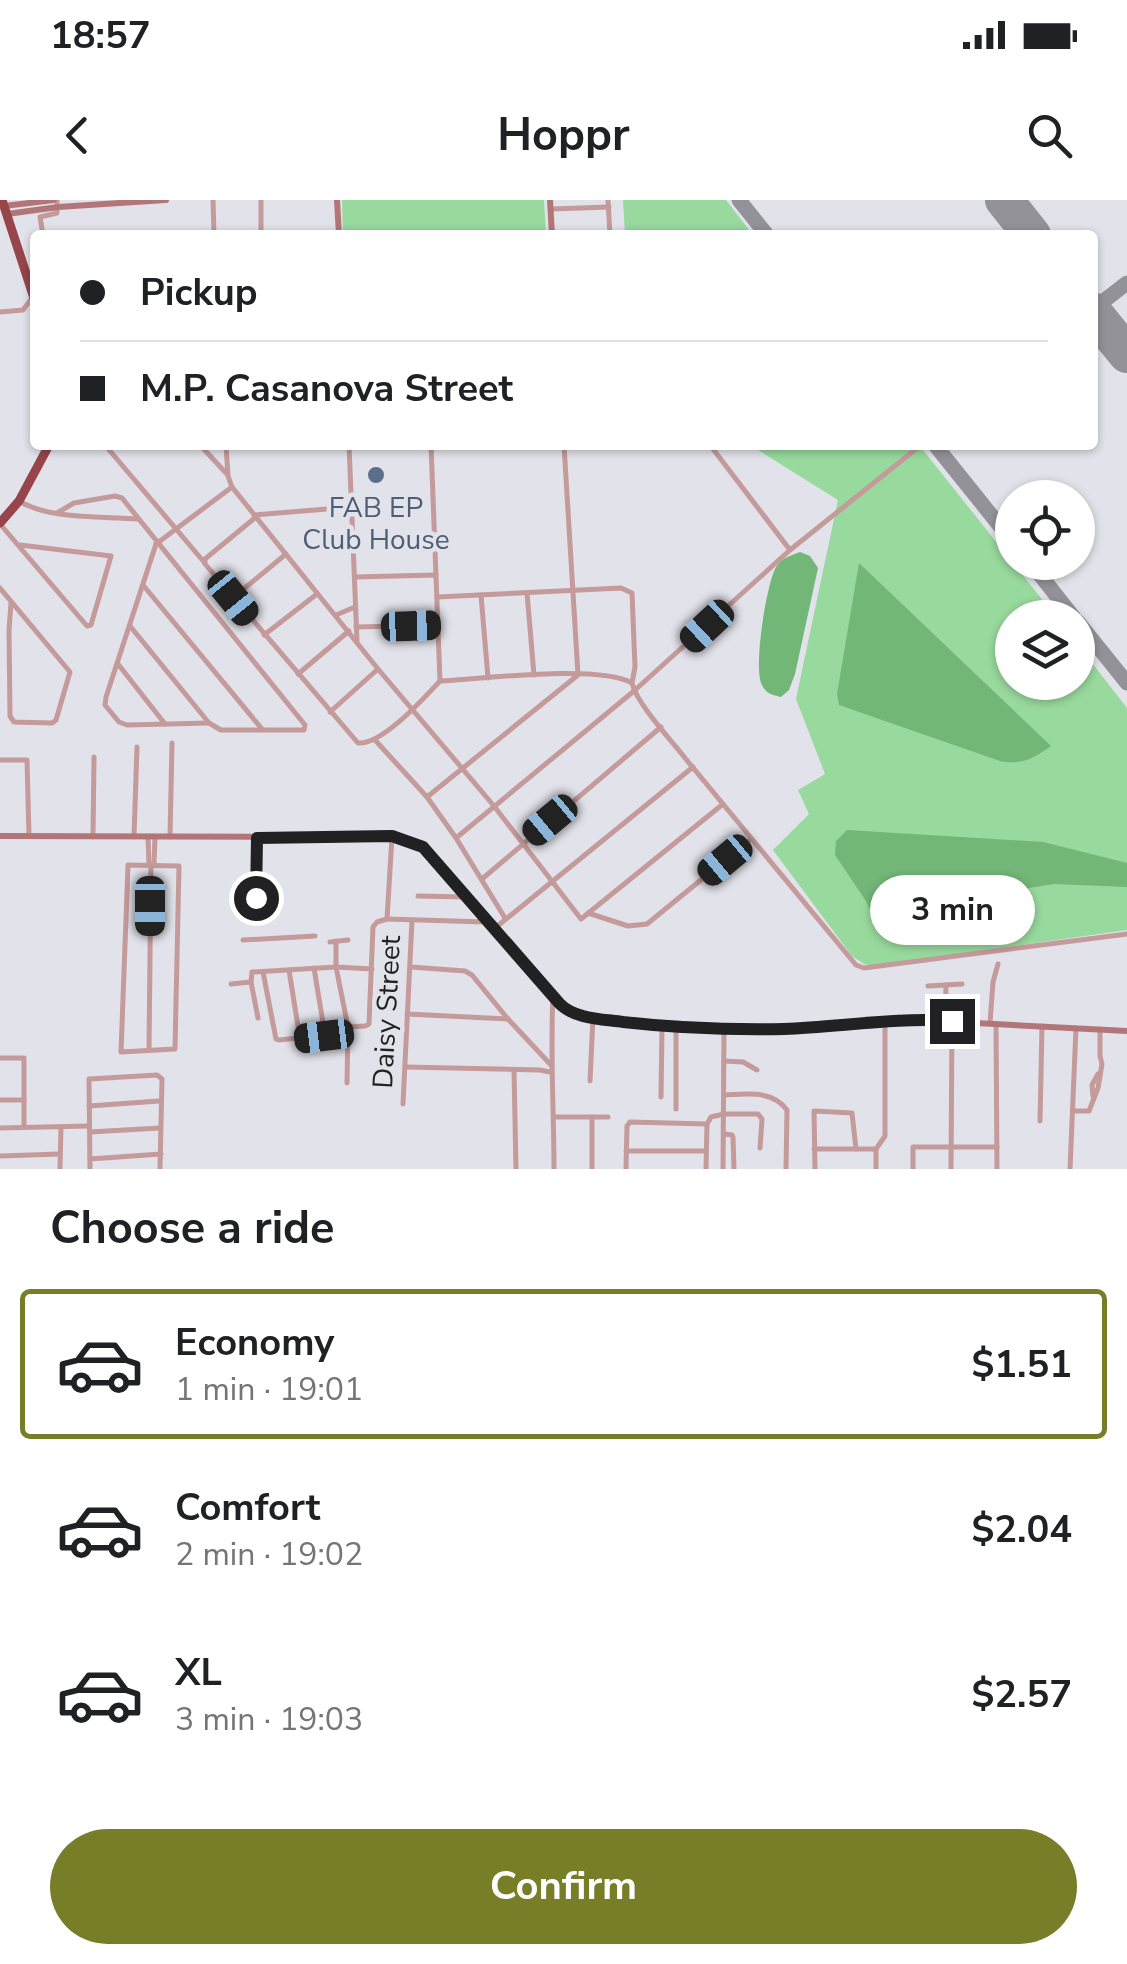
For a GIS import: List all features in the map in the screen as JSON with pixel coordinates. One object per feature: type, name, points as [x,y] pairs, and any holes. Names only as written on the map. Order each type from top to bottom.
[{"type":"highway","points":[[4,206],[30,286]]},
{"type":"highway","points":[[0,523],[19,501],[45,450]]},
{"type":"street","points":[[4,206],[166,200]]},
{"type":"street","points":[[213,200],[214,230]]},
{"type":"street","points":[[261,200],[262,230]]},
{"type":"street","points":[[337,200],[339,230]]},
{"type":"street","points":[[42,230],[40,217],[56,213],[56,202]]},
{"type":"street","points":[[552,230],[550,204],[608,204],[610,230]]},
{"type":"street","points":[[0,312],[23,310],[30,302]]},
{"type":"street","points":[[110,450],[358,743],[375,740],[440,681],[534,675],[621,677],[856,965],[864,968],[1127,934]]},
{"type":"street","points":[[205,450],[228,476]]},
{"type":"street","points":[[226,450],[232,488],[317,594],[353,629]]},
{"type":"street","points":[[349,450],[356,607],[353,629],[357,641],[581,918],[723,804]]},
{"type":"street","points":[[431,450],[440,681]]},
{"type":"street","points":[[564,450],[578,675]]},
{"type":"street","points":[[714,450],[790,550]]},
{"type":"street","points":[[456,838],[790,550],[916,450]]},
{"type":"street","points":[[209,723],[127,726],[118,722],[105,705],[156,544],[232,488]]},
{"type":"street","points":[[57,513],[74,504],[122,498],[305,726],[302,731],[222,730],[209,723],[130,626]]},
{"type":"street","points":[[19,501],[57,513],[138,518]]},
{"type":"street","points":[[204,562],[255,516],[352,507]]},
{"type":"street","points":[[0,523],[87,626],[91,625],[111,556],[20,545]]},
{"type":"street","points":[[233,598],[286,554]]},
{"type":"street","points":[[355,577],[436,575]]},
{"type":"street","points":[[143,585],[263,730]]},
{"type":"street","points":[[0,588],[70,672],[52,723],[14,722],[10,716],[11,603]]},
{"type":"street","points":[[437,597],[621,588],[632,593],[633,687]]},
{"type":"street","points":[[527,593],[534,675]]},
{"type":"street","points":[[264,636],[317,594]]},
{"type":"street","points":[[480,595],[488,678]]},
{"type":"street","points":[[336,615],[356,607]]},
{"type":"street","points":[[298,674],[353,629],[438,625]]},
{"type":"street","points":[[118,664],[166,724]]},
{"type":"street","points":[[330,712],[378,669]]},
{"type":"street","points":[[427,797],[578,675]]},
{"type":"street","points":[[482,879],[661,727]]},
{"type":"street","points":[[375,740],[427,797],[505,918]]},
{"type":"street","points":[[170,837],[172,743]]},
{"type":"street","points":[[134,837],[136,747]]},
{"type":"street","points":[[93,836],[94,757]]},
{"type":"street","points":[[0,760],[27,760],[29,836]]},
{"type":"street","points":[[495,928],[693,767]]},
{"type":"street","points":[[0,836],[392,836],[423,847],[565,1009],[592,1018],[662,1027],[783,1029],[885,1021],[949,1021],[1127,1031]]},
{"type":"street","points":[[387,919],[392,836]]},
{"type":"street","points":[[149,1049],[152,837]]},
{"type":"street","points":[[256,898],[257,838]]},
{"type":"street","points":[[588,913],[628,926],[647,924],[751,839]]},
{"type":"street","points":[[128,864],[151,864],[179,866],[174,1049],[121,1052],[128,864]]},
{"type":"street","points":[[418,896],[465,896]]},
{"type":"street","name":"Daisy Street","points":[[403,1104],[412,920]]},
{"type":"street","points":[[348,1026],[369,1024],[376,922],[486,922]]},
{"type":"street","points":[[243,940],[315,936]]},
{"type":"street","points":[[347,1083],[348,1026],[333,941],[348,940]]},
{"type":"street","points":[[996,1169],[993,982],[998,964]]},
{"type":"street","points":[[258,1018],[250,973],[336,967],[372,969]]},
{"type":"street","points":[[410,967],[465,971],[472,975],[551,1069]]},
{"type":"street","points":[[263,972],[278,1040],[300,1039],[325,1035],[314,968]]},
{"type":"street","points":[[289,970],[300,1039]]},
{"type":"street","points":[[231,984],[251,982]]},
{"type":"street","points":[[928,986],[962,984]]},
{"type":"street","points":[[946,985],[950,1169]]},
{"type":"street","points":[[553,996],[554,1169]]},
{"type":"street","points":[[407,1014],[508,1019]]},
{"type":"street","points":[[590,1081],[592,1018]]},
{"type":"street","points":[[876,1169],[876,1149],[886,1136],[885,1021]]},
{"type":"street","points":[[1040,1122],[1042,1026]]},
{"type":"street","points":[[661,1096],[662,1027]]},
{"type":"street","points":[[676,1027],[676,1108]]},
{"type":"street","points":[[723,1169],[724,1028]]},
{"type":"street","points":[[1070,1169],[1076,1028]]},
{"type":"street","points":[[1073,1111],[1090,1110],[1094,1098],[1092,1085],[1102,1064],[1100,1030]]},
{"type":"street","points":[[0,1058],[24,1058],[24,1128]]},
{"type":"street","points":[[724,1061],[742,1062],[757,1070]]},
{"type":"street","points":[[405,1067],[551,1069]]},
{"type":"street","points":[[514,1070],[516,1169]]},
{"type":"street","points":[[90,1169],[89,1079],[160,1076],[160,1169]]},
{"type":"street","points":[[724,1095],[766,1094],[785,1106],[786,1169]]},
{"type":"street","points":[[0,1100],[24,1100]]},
{"type":"street","points":[[89,1106],[159,1102]]},
{"type":"street","points":[[815,1169],[814,1111],[852,1112],[856,1148]]},
{"type":"street","points":[[706,1169],[707,1124],[711,1117],[758,1114],[760,1148]]},
{"type":"street","points":[[554,1117],[608,1117]]},
{"type":"street","points":[[592,1117],[592,1169]]},
{"type":"street","points":[[626,1169],[628,1123],[707,1124]]},
{"type":"street","points":[[60,1169],[61,1127]]},
{"type":"street","points":[[0,1128],[160,1128]]},
{"type":"street","points":[[724,1134],[734,1138],[734,1169]]},
{"type":"street","points":[[913,1169],[913,1147],[997,1146]]},
{"type":"street","points":[[814,1148],[876,1149]]},
{"type":"street","points":[[626,1150],[706,1151]]},
{"type":"street","points":[[0,1156],[60,1154]]},
{"type":"street","points":[[90,1159],[161,1154]]},
{"type":"green space","points":[[342,200],[544,200],[546,230],[343,230]]},
{"type":"green space","points":[[623,200],[726,200],[749,230],[625,230]]},
{"type":"green space","points":[[758,450],[923,450],[995,540],[995,580],[1027,580],[1042,600],[995,600],[995,700],[1095,700],[1095,667],[1127,708],[1127,930],[874,966],[852,956],[773,850],[809,814],[798,790],[825,774],[796,699],[838,500]]},
{"type":"green space","points":[[800,552],[810,556],[818,568],[795,674],[789,690],[781,697],[762,685],[762,628],[775,569],[782,560]]},
{"type":"green space","points":[[859,563],[995,693],[995,700],[1003,700],[1051,746],[1027,760],[1000,761],[839,705],[837,694]]},
{"type":"green space","points":[[847,830],[1043,842],[1127,863],[1127,887],[1054,884],[1004,892],[945,923],[929,936],[895,934],[878,927],[866,901],[835,855],[836,841]]},
{"type":"taxiway","points":[[739,200],[763,230]]},
{"type":"taxiway","points":[[1098,305],[1127,283]]},
{"type":"taxiway","points":[[939,450],[995,520]]},
{"type":"taxiway","points":[[1044,580],[1060,600]]},
{"type":"taxiway","points":[[1095,643],[1127,683]]},
{"type":"runway","points":[[1004,200],[1028,230]]},
{"type":"runway","points":[[1098,318],[1127,354]]},
{"type":"place","name":"FAB EP Club House","points":[[376,475]]},
{"type":"route","points":[[256,898],[257,838],[392,836],[423,847],[559,1003],[574,1013],[662,1027],[783,1029],[885,1021],[952,1021]]}]
